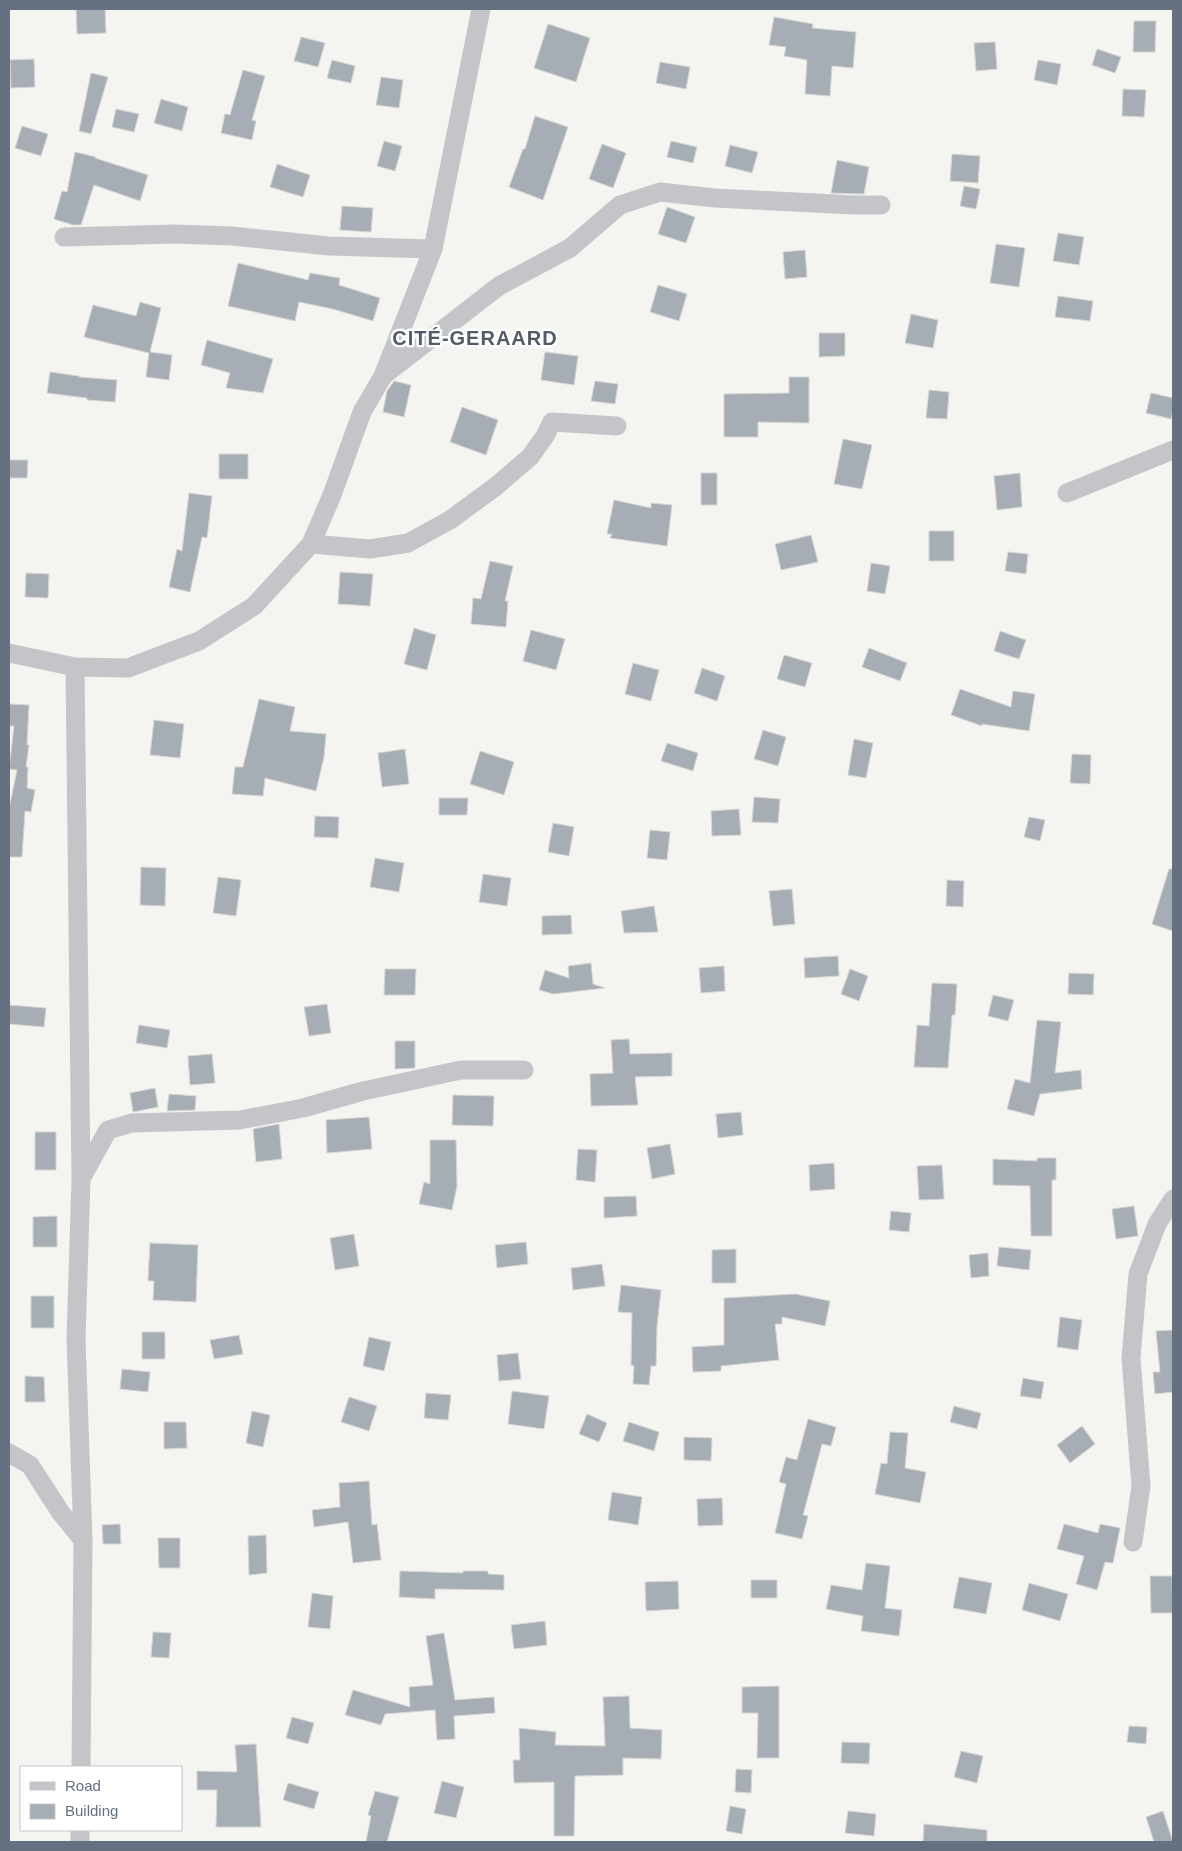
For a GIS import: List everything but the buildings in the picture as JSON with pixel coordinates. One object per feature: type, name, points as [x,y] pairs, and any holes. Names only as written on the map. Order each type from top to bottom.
[{"type":"street","points":[[9,653],[75,667],[128,668],[199,642],[254,606],[311,544],[332,495],[362,412],[384,376],[433,249],[481,9]]},
{"type":"street","points":[[384,376],[499,286],[570,248],[620,205],[660,192],[725,198],[881,205]]},
{"type":"street","points":[[64,237],[174,234],[212,235],[329,246],[433,249]]},
{"type":"street","points":[[311,544],[370,549],[408,543],[450,520],[495,487],[530,457],[545,436],[552,422],[617,426]]},
{"type":"street","points":[[1067,493],[1173,450]]},
{"type":"street","points":[[75,667],[80,1179],[76,1339],[83,1540],[81,1766]]},
{"type":"street","points":[[80,1179],[108,1130],[132,1123],[240,1120],[303,1108],[363,1091],[460,1070],[524,1070]]},
{"type":"street","points":[[1133,1542],[1141,1486],[1131,1358],[1138,1274],[1157,1224],[1173,1199]]},
{"type":"street","points":[[9,1453],[30,1465],[61,1513],[83,1540]]},
{"type":"district","name":"CITÉ-GERAARD","points":[[475,338]]}]
